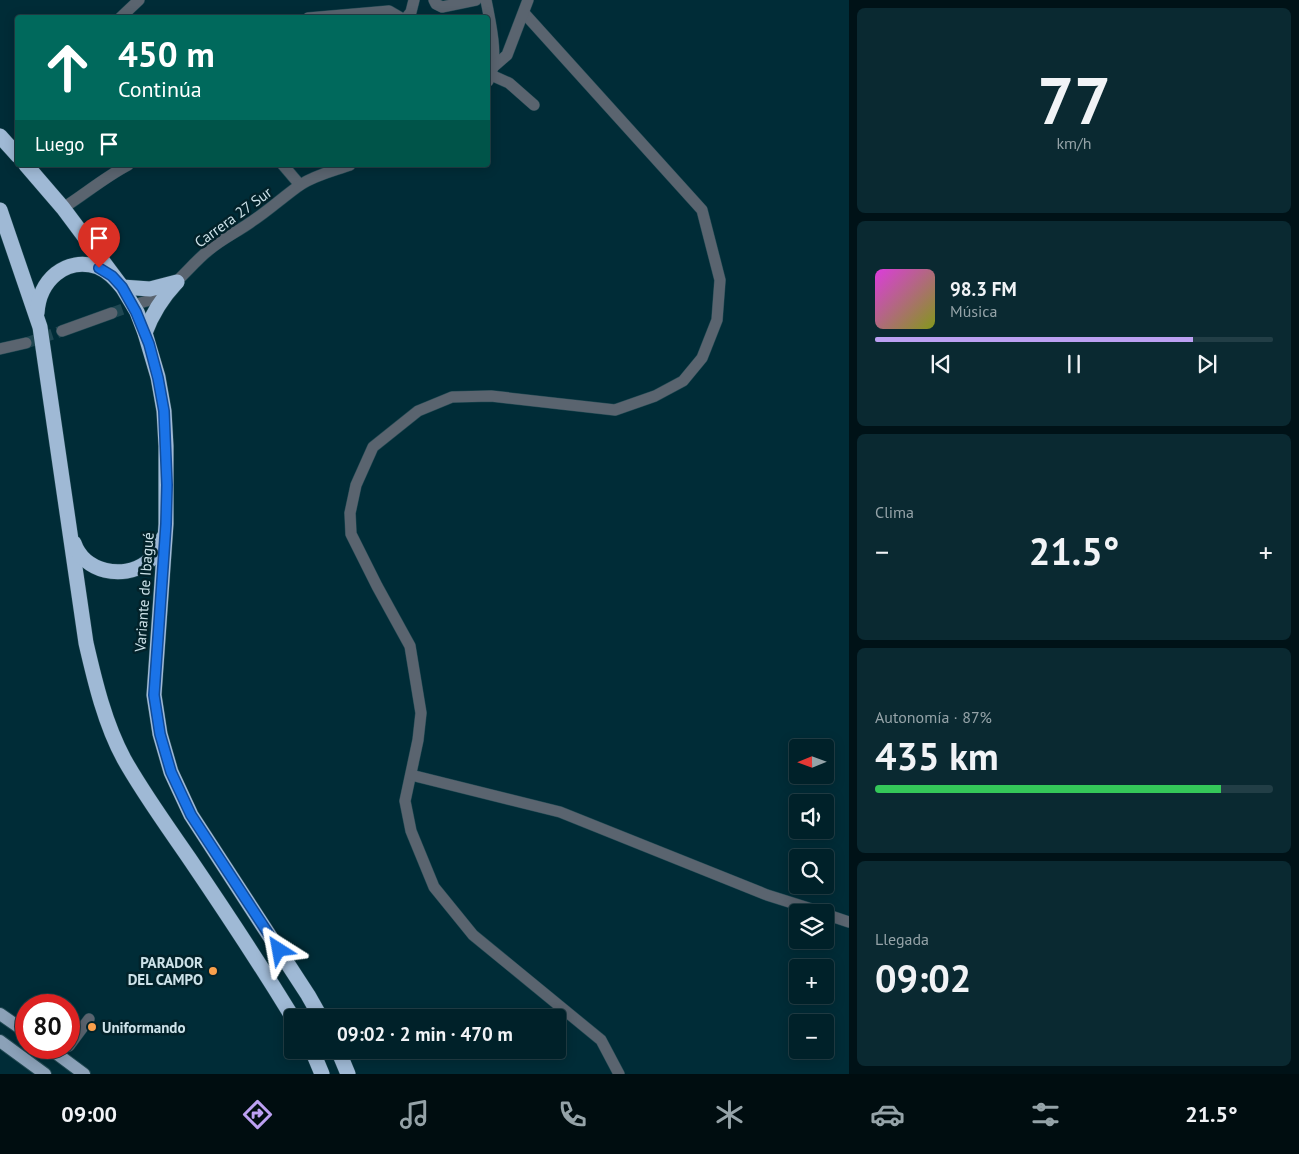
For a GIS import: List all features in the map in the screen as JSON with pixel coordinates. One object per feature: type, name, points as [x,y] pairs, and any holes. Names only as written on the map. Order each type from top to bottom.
[{"type":"highway","points":[[0,136],[15,153]]},
{"type":"highway","name":"Variante de Ibagué","points":[[28,167],[63,208],[122,287],[146,333],[158,378],[164,411],[167,475],[166,524],[154,695],[160,734],[171,772],[191,815],[316,1009]]},
{"type":"highway","points":[[0,210],[40,327]]},
{"type":"highway","points":[[177,282],[150,289],[122,287],[112,276],[99,268],[84,265],[70,266],[56,273],[46,284],[39,297],[37,312],[86,643],[97,687],[124,758],[152,804],[252,951],[288,1009]]},
{"type":"highway","points":[[146,333],[157,307],[177,282]]},
{"type":"highway","points":[[70,532],[76,548],[86,560],[100,569],[116,573],[132,570],[146,563],[158,551],[166,524]]},
{"type":"highway","points":[[316,1059],[322,1074]]},
{"type":"highway","points":[[342,1059],[348,1074]]},
{"type":"main road","points":[[0,1014],[15,1024]]},
{"type":"main road","points":[[0,1041],[45,1074]]},
{"type":"main road","points":[[73,1059],[84,1074]]},
{"type":"street","points":[[123,15],[139,0]]},
{"type":"street","points":[[408,15],[414,0]]},
{"type":"street","points":[[434,0],[436,4],[442,7],[476,0]]},
{"type":"street","points":[[486,0],[488,15]]},
{"type":"street","points":[[490,75],[507,55],[528,0]]},
{"type":"street","points":[[336,15],[389,11],[395,15]]},
{"type":"street","points":[[524,13],[702,210],[720,280],[717,320],[702,358],[683,381],[655,396],[614,410],[491,396],[452,397],[418,411],[373,447],[356,485],[350,513],[351,534],[410,646],[421,713],[418,740],[405,801],[411,831],[434,887],[473,935],[601,1040],[619,1074]]},
{"type":"street","points":[[490,25],[492,37],[490,75]]},
{"type":"street","points":[[490,75],[509,83],[534,105]]},
{"type":"street","points":[[63,208],[93,189],[108,176],[124,167]]},
{"type":"street","points":[[285,167],[300,185]]},
{"type":"street","name":"Carrera 27 Sur","points":[[140,303],[158,295],[177,282],[208,250],[266,212],[316,170],[336,167]]},
{"type":"street","points":[[62,331],[112,313]]},
{"type":"street","points":[[0,349],[26,343]]},
{"type":"street","points":[[411,775],[560,812],[768,895],[796,904]]},
{"type":"street","points":[[834,917],[849,922]]},
{"type":"street","points":[[80,1031],[89,1019]]},
{"type":"tunnel","points":[[112,313],[140,303]]},
{"type":"tunnel","points":[[26,343],[62,331]]},
{"type":"place","name":"PARADOR DEL CAMPO","points":[[213,971]]},
{"type":"place","name":"Uniformando","points":[[92,1027]]},
{"type":"route","points":[[99,268],[112,276],[122,287],[146,333],[158,378],[164,411],[167,485],[166,524],[154,695],[160,734],[171,772],[191,815],[279,950]]}]
